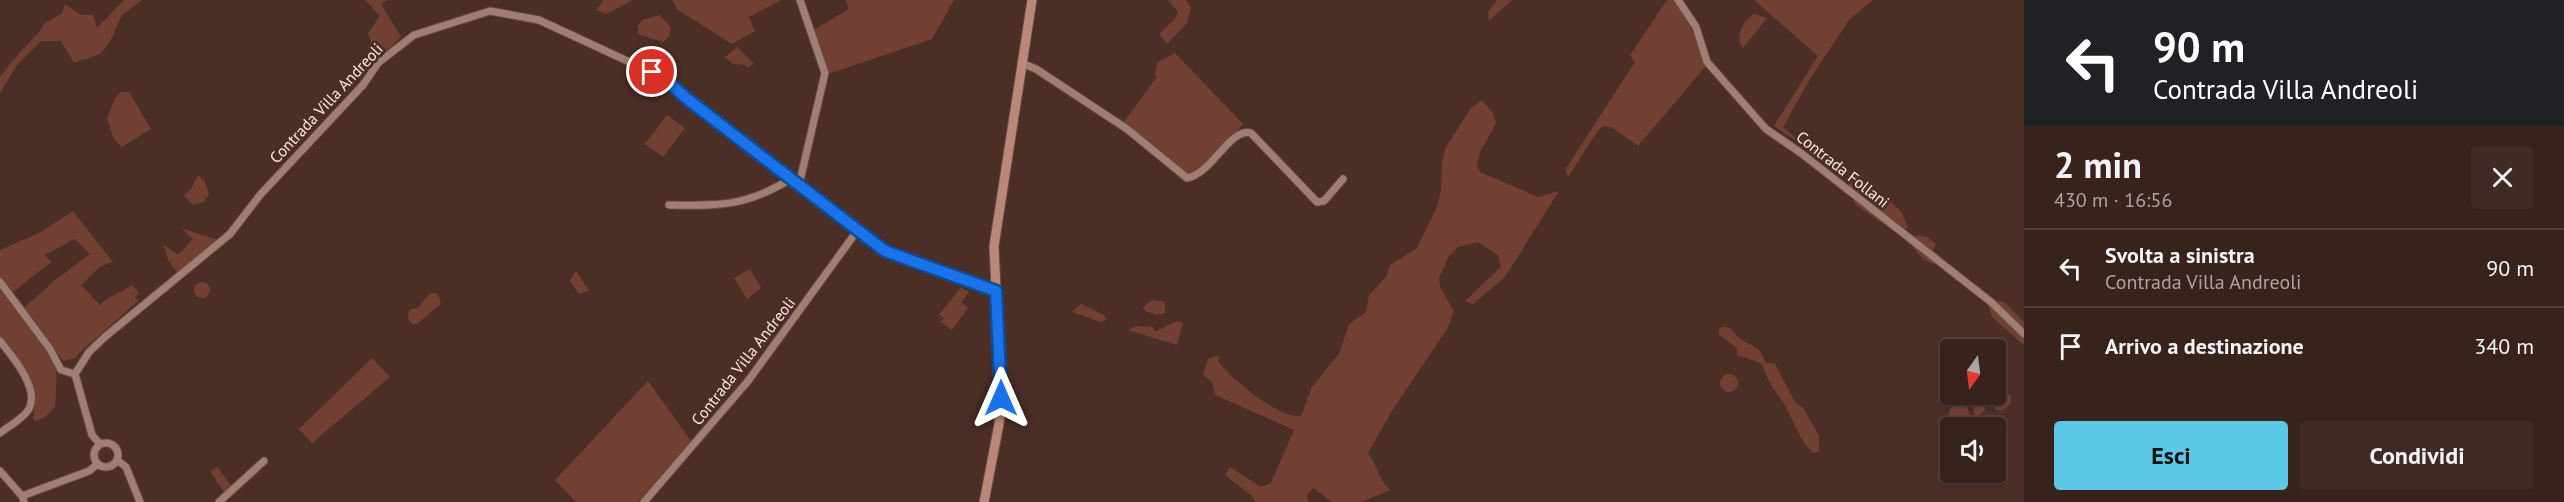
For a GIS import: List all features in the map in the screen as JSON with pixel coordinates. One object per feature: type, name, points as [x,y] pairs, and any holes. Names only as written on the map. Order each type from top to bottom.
[{"type":"main road","points":[[984,502],[999,424],[1001,398],[994,246],[1003,180],[1024,64],[1032,0]]},
{"type":"street","points":[[799,185],[825,73],[800,0]]},
{"type":"street","name":"Contrada Follani","points":[[1678,0],[1696,27],[1707,62],[1766,129],[1802,153],[1992,302],[2024,334]]},
{"type":"street","name":"Contrada Villa Andreoli","points":[[75,374],[89,352],[106,336],[230,234],[260,195],[363,85],[378,63],[414,35],[490,11],[539,20],[664,78],[686,98],[885,251],[996,291]]},
{"type":"street","points":[[1024,64],[1036,69],[1127,129],[1187,178],[1198,176],[1236,135],[1245,132],[1251,133],[1317,202],[1324,201],[1343,179]]},
{"type":"street","points":[[669,205],[733,204],[757,197],[792,178]]},
{"type":"street","name":"Contrada Villa Andreoli","points":[[644,502],[746,384],[857,231]]},
{"type":"street","points":[[0,282],[50,349],[61,370],[75,374],[92,435],[100,444]]},
{"type":"street","points":[[0,341],[29,386],[31,398],[27,411],[0,434]]},
{"type":"street","points":[[117,460],[107,468],[98,464],[94,452],[100,444],[109,443],[115,447],[117,460],[126,466],[140,502]]},
{"type":"street","points":[[219,502],[264,461]]},
{"type":"street","points":[[0,471],[23,499],[89,471],[98,464]]},
{"type":"shaded area","points":[[124,0],[142,0],[122,15],[110,42],[100,54],[74,63],[61,41],[41,41],[17,65],[0,93],[0,77],[44,24],[62,13],[65,4],[81,15],[93,15],[97,28]]},
{"type":"shaded area","points":[[365,0],[387,0],[381,4],[401,37],[382,56],[373,47],[368,33],[380,16]]},
{"type":"shaded area","points":[[603,0],[633,0],[606,14],[597,10]]},
{"type":"shaded area","points":[[672,0],[781,0],[749,17],[755,31],[732,44],[678,10]]},
{"type":"shaded area","points":[[846,0],[954,0],[932,39],[825,75],[825,61],[812,31],[849,9]]},
{"type":"shaded area","points":[[1168,0],[1186,0],[1191,8],[1187,23],[1167,44],[1160,35],[1178,12]]},
{"type":"shaded area","points":[[1497,0],[1512,0],[1489,21],[1488,12]]},
{"type":"shaded area","points":[[1667,0],[1675,0],[1680,8],[1693,32],[1706,66],[1638,146],[1613,128],[1604,126],[1599,129],[1568,177],[1565,170],[1635,62],[1630,55]]},
{"type":"shaded area","points":[[1754,0],[1873,0],[1849,20],[1810,79],[1783,127],[1807,145],[1830,152],[1835,161],[1832,163],[1774,126],[1818,56]]},
{"type":"shaded area","points":[[1754,14],[1767,18],[1743,48],[1739,39],[1741,29]]},
{"type":"shaded area","points":[[660,15],[671,28],[669,37],[663,42],[638,34],[638,26],[642,20]]},
{"type":"shaded area","points":[[737,47],[754,64],[746,68],[746,65],[733,64],[725,57]]},
{"type":"shaded area","points":[[1175,53],[1243,124],[1203,168],[1188,175],[1123,123],[1156,78],[1158,62]]},
{"type":"shaded area","points":[[121,92],[129,92],[151,129],[122,147],[114,139],[107,119],[115,98]]},
{"type":"shaded area","points":[[1482,100],[1493,113],[1496,123],[1480,152],[1477,166],[1480,172],[1538,197],[1559,191],[1505,277],[1473,304],[1465,301],[1501,267],[1498,255],[1478,242],[1458,247],[1449,256],[1439,278],[1440,287],[1454,311],[1447,329],[1392,411],[1368,453],[1383,482],[1391,490],[1361,502],[1332,502],[1313,488],[1307,495],[1309,502],[1255,502],[1252,496],[1225,475],[1230,467],[1261,487],[1271,483],[1294,430],[1215,395],[1212,382],[1203,375],[1208,359],[1219,355],[1218,361],[1224,369],[1268,405],[1292,415],[1301,416],[1312,387],[1339,354],[1349,324],[1366,312],[1369,295],[1386,277],[1390,265],[1417,248],[1437,207],[1446,147],[1471,108]]},
{"type":"shaded area","points":[[667,115],[685,128],[663,157],[645,144]]},
{"type":"shaded area","points":[[198,175],[205,182],[209,194],[204,202],[193,205],[184,195],[191,189]]},
{"type":"shaded area","points":[[1857,176],[1871,184],[1901,211],[1908,228],[1894,231],[1856,205],[1848,184],[1852,177]]},
{"type":"shaded area","points":[[73,211],[113,262],[101,266],[81,285],[100,305],[132,285],[139,293],[135,297],[138,301],[76,358],[63,361],[22,310],[54,281],[90,254],[75,239],[45,255],[51,262],[12,293],[0,278],[0,250],[39,233]]},
{"type":"shaded area","points":[[181,228],[218,240],[177,273],[168,260],[164,245],[178,255],[193,239]]},
{"type":"shaded area","points":[[1917,235],[1927,237],[1936,244],[1933,250],[1940,256],[1933,264],[1922,258],[1907,240]]},
{"type":"shaded area","points":[[750,269],[761,288],[747,299],[734,278]]},
{"type":"shaded area","points":[[576,271],[589,291],[579,294],[570,281]]},
{"type":"shaded area","points":[[199,282],[205,282],[210,290],[208,296],[199,298],[194,293],[194,287]]},
{"type":"shaded area","points":[[961,287],[969,292],[961,302],[968,308],[952,330],[941,322],[944,318],[939,315]]},
{"type":"shaded area","points":[[0,288],[41,338],[56,370],[55,407],[44,418],[35,421],[33,418],[36,398],[33,388],[0,338]]},
{"type":"shaded area","points":[[438,294],[441,304],[417,324],[413,324],[408,319],[409,310],[419,307],[428,295]]},
{"type":"shaded area","points":[[1992,299],[2005,303],[2024,322],[2024,345],[1992,317],[1988,304]]},
{"type":"shaded area","points":[[1152,300],[1165,302],[1165,313],[1157,315],[1145,311],[1143,307]]},
{"type":"shaded area","points":[[1081,304],[1104,315],[1106,320],[1101,322],[1072,312]]},
{"type":"shaded area","points":[[1177,321],[1183,323],[1177,345],[1128,330],[1136,326],[1153,327],[1155,332]]},
{"type":"shaded area","points":[[1729,328],[1739,338],[1756,347],[1765,362],[1775,364],[1795,402],[1804,409],[1819,436],[1819,452],[1813,453],[1804,443],[1761,363],[1737,355],[1737,348],[1719,335],[1719,329]]},
{"type":"shaded area","points":[[372,358],[390,377],[312,443],[299,429]]},
{"type":"shaded area","points":[[1725,374],[1733,374],[1738,379],[1736,390],[1725,392],[1720,387],[1720,379]]},
{"type":"shaded area","points":[[648,381],[691,441],[638,502],[576,502],[555,480]]},
{"type":"shaded area","points":[[2006,392],[2011,396],[2010,405],[2003,410],[1996,410],[1994,405],[2006,405]]},
{"type":"shaded area","points":[[1954,405],[1964,405],[1968,409],[1968,417],[1950,417],[1950,409]]},
{"type":"shaded area","points":[[1973,405],[1984,405],[1985,410],[1979,416],[1974,416]]},
{"type":"shaded area","points":[[218,467],[232,488],[225,494],[210,471]]},
{"type":"route","points":[[652,72],[664,78],[686,98],[885,251],[996,291],[1001,398]]}]
